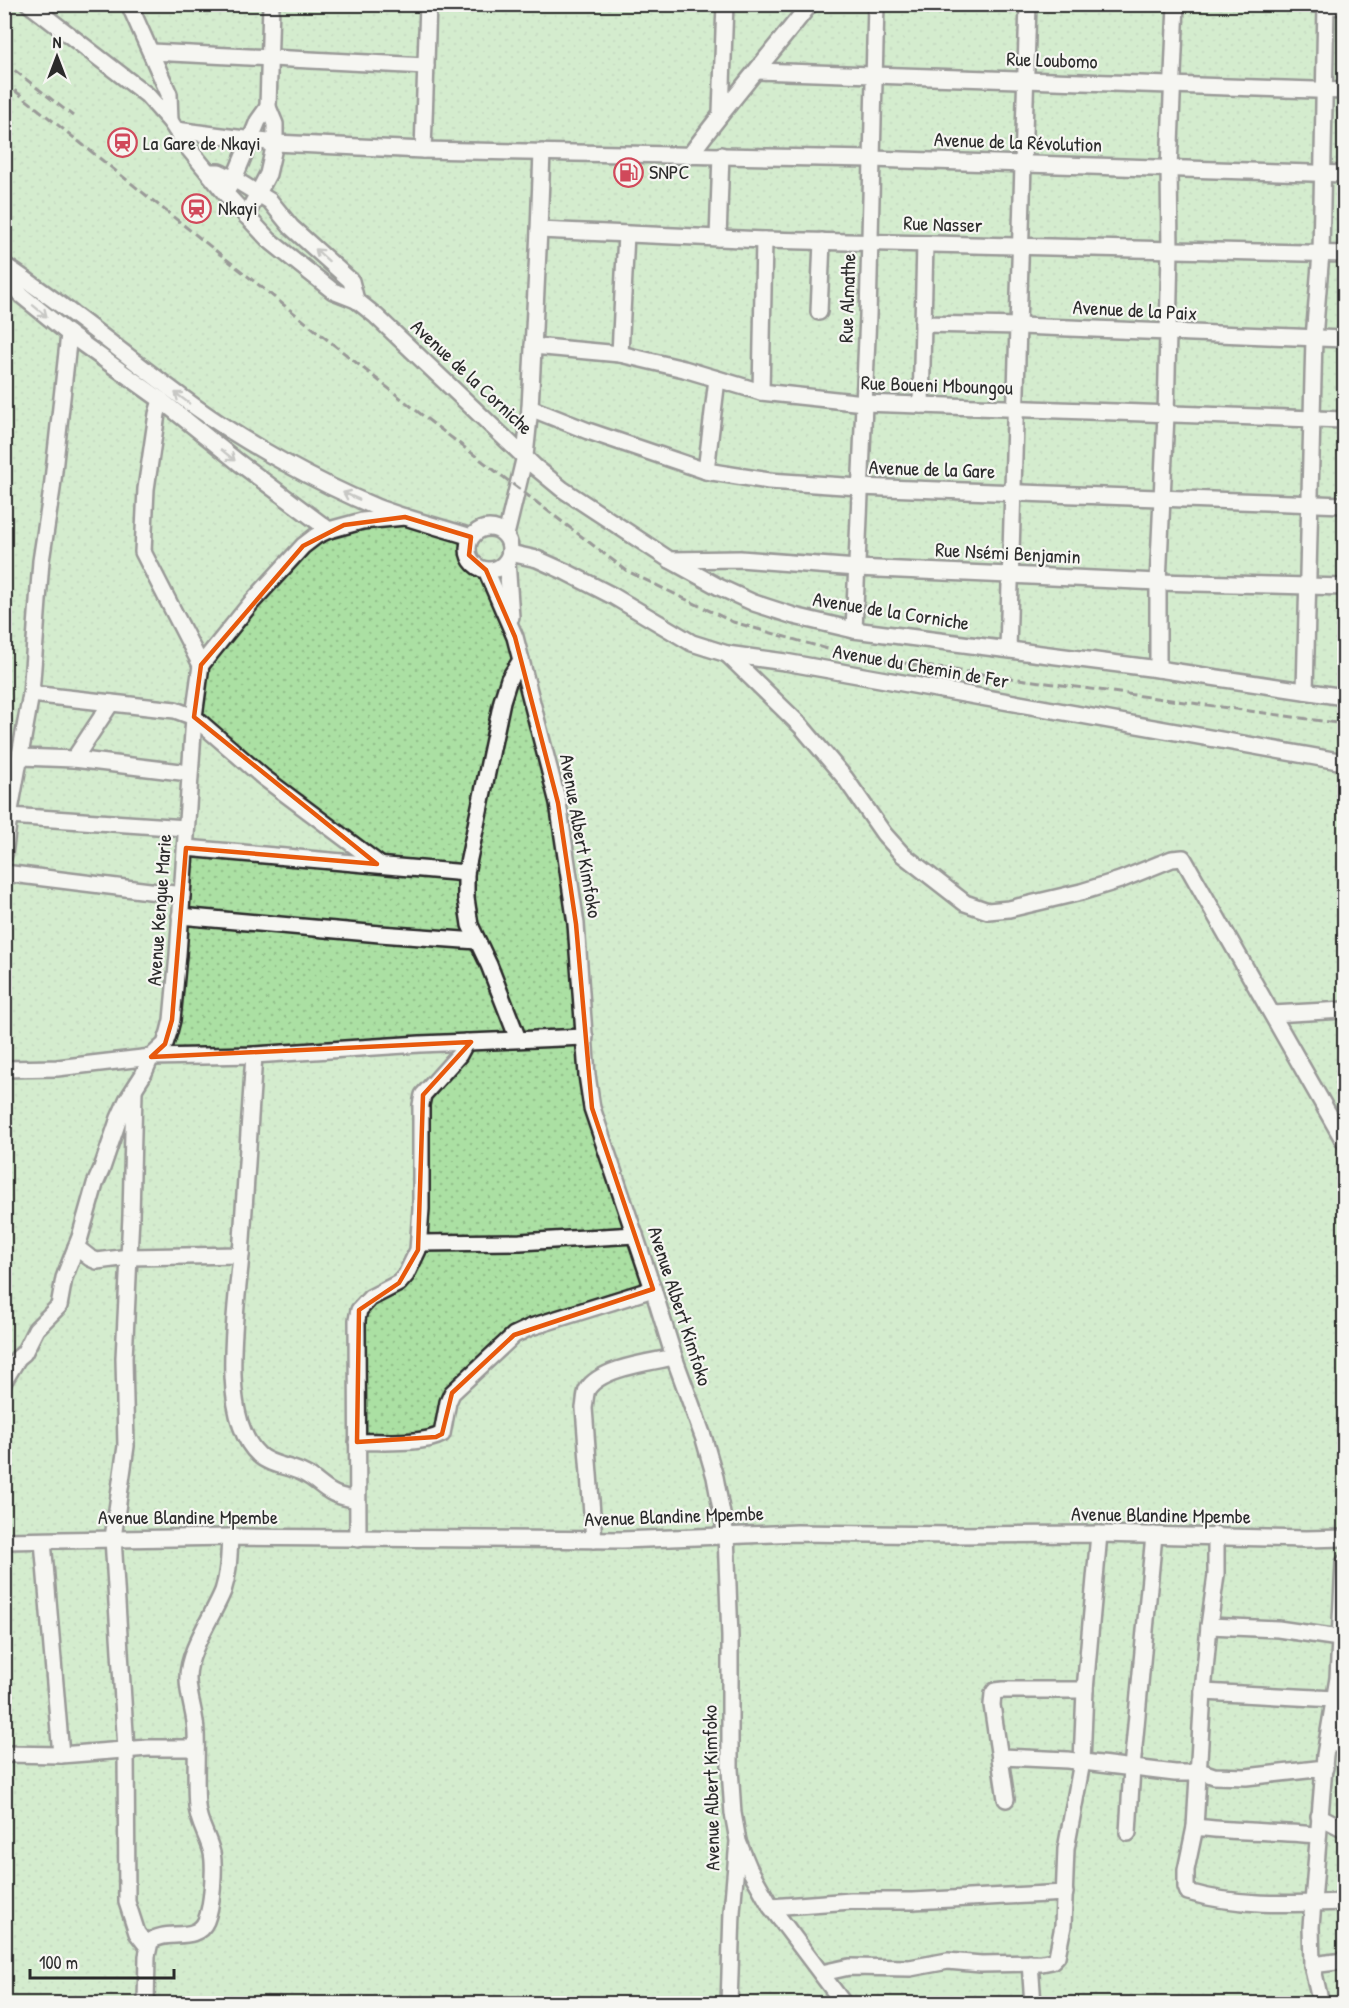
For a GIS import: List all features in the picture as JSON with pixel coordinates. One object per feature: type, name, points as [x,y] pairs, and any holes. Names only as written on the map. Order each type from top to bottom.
[{"type":"street","name":"Avenue de la Corniche","points":[[29,4],[147,95],[208,172],[269,240],[333,291],[357,300],[534,466],[562,489],[670,560],[719,587],[754,603],[794,616],[854,630],[1158,669],[1344,697]]},
{"type":"street","points":[[129,4],[169,94],[173,125]]},
{"type":"street","points":[[246,216],[268,174],[275,143],[275,124],[268,107],[271,4]]},
{"type":"street","points":[[423,150],[428,4]]},
{"type":"street","points":[[721,112],[725,4]]},
{"type":"street","points":[[690,154],[721,112],[810,4]]},
{"type":"street","name":"Rue Almathe","points":[[854,630],[870,242],[876,4]]},
{"type":"street","points":[[1008,649],[1014,492],[1014,409],[1020,326],[1019,247],[1028,4]]},
{"type":"street","points":[[1158,669],[1158,582],[1166,415],[1170,251],[1169,168],[1176,4]]},
{"type":"street","points":[[1305,691],[1314,338],[1321,254],[1324,90],[1322,5],[1344,7]]},
{"type":"street","points":[[152,52],[426,66]]},
{"type":"street","name":"Rue Loubomo","points":[[757,71],[1344,91]]},
{"type":"street","points":[[225,192],[234,179],[258,121],[268,107]]},
{"type":"street","name":"Avenue de la Révolution","points":[[173,125],[275,143],[423,150],[690,154],[1344,174]]},
{"type":"street","points":[[506,535],[525,456],[530,408],[542,152]]},
{"type":"street","points":[[718,238],[721,155]]},
{"type":"street","name":"Avenue de la Corniche","points":[[208,172],[219,172],[234,179],[270,201],[291,227],[351,280],[357,300]]},
{"type":"street","name":"Rue Nasser","points":[[540,230],[764,240],[1344,254]]},
{"type":"street","points":[[620,354],[626,234]]},
{"type":"street","points":[[761,392],[764,240]]},
{"type":"street","points":[[819,312],[822,241]]},
{"type":"street","points":[[921,405],[925,244]]},
{"type":"street","points":[[4,266],[10,281],[21,295],[69,334],[161,400],[238,462],[329,530]]},
{"type":"street","points":[[4,266],[38,287],[195,407],[232,431],[322,483],[405,517],[471,537]]},
{"type":"street","name":"Avenue de la Paix","points":[[923,324],[1344,339]]},
{"type":"street","points":[[4,855],[10,787],[21,757],[23,735],[32,694],[41,561],[52,489],[69,334]]},
{"type":"street","name":"Rue Boueni Mboungou","points":[[533,346],[620,354],[761,392],[864,404],[1344,420]]},
{"type":"street","points":[[706,471],[717,379]]},
{"type":"street","points":[[161,400],[146,489],[142,552],[201,665],[251,603],[303,546],[329,530],[368,520],[405,517]]},
{"type":"street","name":"Avenue de la Gare","points":[[530,408],[588,431],[706,471],[769,480],[859,487],[1344,505]]},
{"type":"street","points":[[488,528],[515,495]]},
{"type":"street","points":[[488,528],[498,529],[506,535],[509,541],[509,557],[498,568],[486,570],[476,565],[469,555],[471,537],[478,531],[488,528]]},
{"type":"street","name":"Avenue Albert Kimfoko","points":[[509,557],[512,629]]},
{"type":"street","name":"Avenue du Chemin de Fer","points":[[509,557],[549,563],[613,596],[692,643],[726,654],[785,662],[1344,762]]},
{"type":"street","name":"Rue Nsémi Benjamin","points":[[670,560],[740,559],[856,568],[1158,582],[1344,587]]},
{"type":"street","name":"Avenue Albert Kimfoko","points":[[486,570],[512,629],[558,803],[576,924],[587,1075],[592,1108],[654,1289],[674,1357],[704,1439],[715,1477],[726,1535],[730,1637],[730,1769],[733,1813],[738,1841],[732,1912],[729,2004]]},
{"type":"street","points":[[726,654],[801,726],[902,854],[965,903],[988,911],[1009,909],[1081,892],[1120,880],[1172,859],[1182,858],[1344,1141]]},
{"type":"street","points":[[518,1039],[489,965],[477,941],[468,911],[466,873],[502,701],[509,679],[521,660]]},
{"type":"street","name":"Avenue Kengue Marie","points":[[4,1381],[11,1359],[24,1353],[36,1329],[58,1306],[64,1278],[119,1118],[151,1057],[165,1044],[172,1020],[186,848],[189,772],[201,665]]},
{"type":"street","points":[[32,694],[175,710],[194,717],[263,777],[379,864]]},
{"type":"street","points":[[74,759],[111,703]]},
{"type":"street","points":[[21,757],[74,759],[189,772]]},
{"type":"street","points":[[9,816],[186,828]]},
{"type":"street","points":[[186,848],[466,873]]},
{"type":"street","points":[[4,873],[182,895]]},
{"type":"street","points":[[180,916],[477,941]]},
{"type":"street","points":[[1273,1014],[1344,1010]]},
{"type":"street","points":[[4,1068],[57,1068],[151,1057],[254,1055],[585,1037]]},
{"type":"street","points":[[358,1539],[357,1320],[359,1310],[370,1298],[399,1283],[406,1275],[420,1243],[423,1095],[459,1055],[466,1042]]},
{"type":"street","points":[[254,1055],[232,1362],[236,1408],[245,1435],[259,1455],[274,1464],[291,1467],[306,1474],[332,1493],[357,1500]]},
{"type":"street","points":[[134,1088],[124,1358],[126,1446],[113,1538],[126,1749],[127,1902],[137,1933],[148,1947]]},
{"type":"street","points":[[420,1243],[520,1242],[635,1235]]},
{"type":"street","points":[[76,1247],[97,1261],[129,1257],[241,1255]]},
{"type":"street","points":[[357,1442],[417,1441],[442,1434],[452,1393],[514,1335],[531,1327],[654,1289]]},
{"type":"street","points":[[594,1540],[584,1408],[586,1391],[592,1383],[622,1368],[674,1357]]},
{"type":"street","name":"Avenue Blandine Mpembe","points":[[4,1541],[230,1537],[594,1540],[797,1533],[1216,1535],[1306,1539],[1344,1538]]},
{"type":"street","points":[[822,1973],[849,1967],[910,1968],[948,1961],[981,1964],[1048,1962],[1058,1956],[1063,1926],[1066,1849],[1082,1762],[1084,1690],[1099,1534]]},
{"type":"street","points":[[1128,1833],[1154,1535]]},
{"type":"street","points":[[1216,1535],[1216,1575],[1203,1692],[1194,1827],[1186,1870],[1186,1887],[1188,1892],[1247,1902],[1312,1904],[1344,1902]]},
{"type":"street","points":[[146,2004],[148,1947],[153,1939],[194,1932],[204,1925],[208,1914],[212,1858],[196,1804],[196,1731],[188,1678],[194,1651],[223,1590],[227,1576],[230,1537]]},
{"type":"street","points":[[43,1540],[61,1755]]},
{"type":"street","points":[[1321,2004],[1312,1965],[1312,1904],[1327,1744],[1341,1678],[1339,1638],[1344,1563]]},
{"type":"street","points":[[1209,1626],[1278,1629],[1339,1638]]},
{"type":"street","points":[[1006,1799],[992,1705],[995,1691],[1084,1690]]},
{"type":"street","points":[[1203,1692],[1335,1699]]},
{"type":"street","points":[[1327,1744],[1344,1744]]},
{"type":"street","points":[[4,1754],[61,1755],[126,1749],[196,1748]]},
{"type":"street","points":[[1001,1757],[1082,1762],[1182,1773],[1197,1770],[1214,1776],[1246,1777],[1325,1768]]},
{"type":"street","points":[[1319,1816],[1344,1829]]},
{"type":"street","points":[[1194,1827],[1227,1831],[1279,1831],[1317,1835]]},
{"type":"street","points":[[738,1841],[749,1868],[771,1907],[844,2004]]},
{"type":"street","points":[[771,1907],[851,1901],[913,1901],[1065,1893]]},
{"type":"street","points":[[1312,1965],[1344,1961]]},
{"type":"street","points":[[1030,1962],[1033,2004]]},
{"type":"highlighted area","points":[[405,517],[471,537],[469,555],[486,570],[515,637],[558,803],[576,924],[592,1108],[653,1289],[514,1335],[452,1393],[442,1434],[436,1437],[357,1442],[359,1310],[399,1283],[418,1250],[423,1095],[471,1042],[151,1057],[165,1044],[172,1020],[186,848],[377,864],[194,717],[201,665],[303,546],[344,525]]},
{"type":"green space","points":[[5,5],[1344,5],[1344,2003],[5,2003]]},
{"type":"railway","points":[[4,62],[73,116]]},
{"type":"railway","points":[[4,82],[427,419],[627,571],[733,622],[852,656],[1344,724]]},
{"type":"place","name":"La Gare de Nkayi","points":[[122,143]]},
{"type":"place","name":"SNPC","points":[[628,172]]},
{"type":"place","name":"Nkayi","points":[[197,208]]}]
